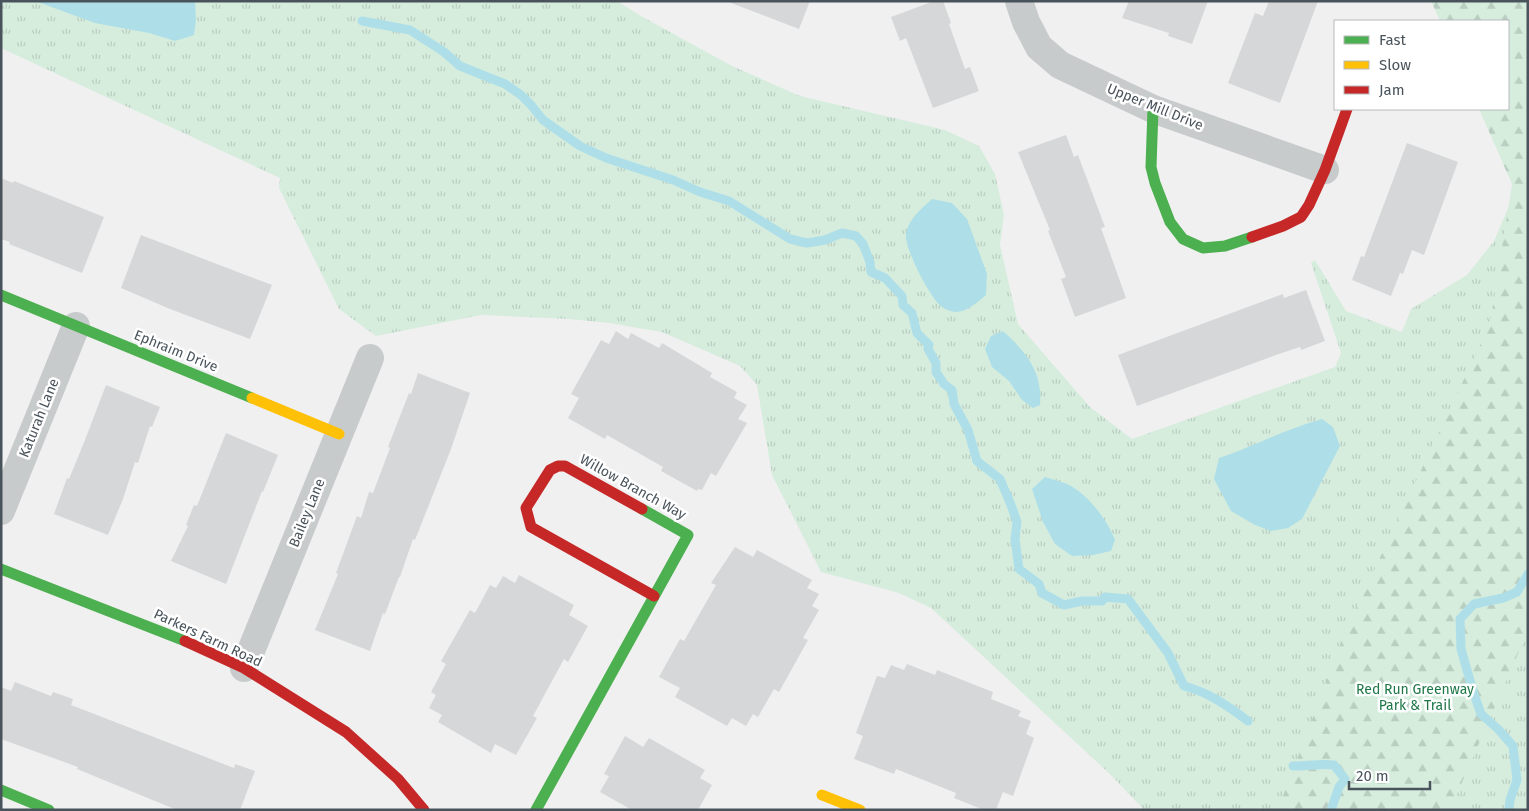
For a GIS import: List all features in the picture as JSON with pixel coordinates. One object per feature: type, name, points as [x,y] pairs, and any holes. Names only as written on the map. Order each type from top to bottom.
[{"type":"street","name":"Upper Mill Drive","points":[[1019,1],[1026,22],[1039,47],[1060,65],[1153,108],[1325,170]]},
{"type":"street","points":[[1153,108],[1151,167],[1155,183],[1170,222],[1183,239],[1203,248],[1225,246],[1283,226],[1301,217],[1309,205],[1325,170],[1347,110]]},
{"type":"street","name":"Ephraim Drive","points":[[1,295],[339,434]]},
{"type":"street","name":"Katurah Lane","points":[[1,510],[76,326]]},
{"type":"street","name":"Bailey Lane","points":[[244,668],[370,358]]},
{"type":"street","name":"Willow Branch Way","points":[[536,810],[688,535],[565,466],[558,466],[550,470],[526,508],[531,527],[654,596]]},
{"type":"street","name":"Parkers Farm Road","points":[[1,569],[192,644],[244,668],[346,732],[398,779],[424,810]]},
{"type":"street","points":[[1,790],[49,810]]},
{"type":"street","points":[[822,795],[860,810]]},
{"type":"green space","points":[[1,1],[617,1],[732,66],[800,96],[945,130],[979,146],[995,174],[1004,215],[1000,245],[1018,324],[1090,407],[1132,439],[1335,367],[1341,353],[1311,263],[1315,260],[1346,311],[1402,332],[1411,309],[1467,275],[1494,241],[1518,185],[1508,110],[1509,20],[1528,1],[1528,810],[1144,810],[1113,777],[931,608],[899,593],[821,572],[772,475],[757,385],[740,366],[662,332],[609,323],[569,319],[481,315],[376,336],[339,309],[279,188],[280,178],[1,48]]},
{"type":"green space","name":"Red Run Greenway Park & Trail","points":[[1431,1],[1528,1],[1528,631],[1450,810],[1278,810],[1345,632],[1490,324],[1512,184],[1479,110],[1509,110],[1509,20],[1440,20]]},
{"type":"water","points":[[35,1],[195,1],[196,19],[194,35],[175,41],[149,33],[95,23]]},
{"type":"water","points":[[932,199],[952,203],[967,219],[987,274],[986,295],[973,306],[960,312],[942,307],[937,302],[920,274],[907,242],[906,236],[909,225],[919,211]]},
{"type":"water","points":[[1003,331],[1026,355],[1036,373],[1039,382],[1040,405],[1033,408],[1022,400],[1009,381],[992,367],[985,349],[991,336]]},
{"type":"water","points":[[1322,419],[1333,427],[1340,446],[1302,519],[1288,528],[1271,531],[1255,525],[1231,511],[1214,479],[1219,458]]},
{"type":"water","points":[[1045,477],[1071,486],[1085,496],[1103,517],[1115,540],[1111,551],[1093,555],[1072,556],[1055,544],[1043,522],[1032,489]]},
{"type":"building","points":[[731,1],[810,1],[799,29],[731,3]]},
{"type":"building","points":[[934,1],[943,1],[965,69],[970,67],[979,91],[933,108],[906,38],[900,41],[891,17]]},
{"type":"building","points":[[1129,1],[1208,1],[1192,44],[1168,36],[1169,33],[1122,18]]},
{"type":"building","points":[[1269,1],[1318,1],[1280,103],[1228,83],[1255,13],[1263,16]]},
{"type":"building","points":[[1066,135],[1074,157],[1078,155],[1105,227],[1101,228],[1126,298],[1075,317],[1061,279],[1066,277],[1048,231],[1050,230],[1018,152]]},
{"type":"building","points":[[1407,143],[1458,162],[1424,255],[1412,250],[1403,274],[1400,273],[1391,296],[1352,280],[1361,256],[1364,257]]},
{"type":"building","points":[[1,178],[13,183],[14,181],[104,217],[82,273],[9,244],[10,242],[1,239]]},
{"type":"building","points":[[141,235],[272,285],[250,339],[170,309],[121,288]]},
{"type":"building","points":[[1306,290],[1325,341],[1301,350],[1300,347],[1276,355],[1137,406],[1118,355],[1283,294],[1284,298]]},
{"type":"building","points":[[616,331],[628,339],[631,333],[659,348],[662,343],[712,373],[710,377],[737,392],[734,398],[747,405],[738,419],[747,423],[716,476],[711,473],[702,490],[698,489],[697,491],[661,471],[663,467],[607,435],[605,439],[568,418],[579,398],[571,394],[601,340],[609,344]]},
{"type":"building","points":[[418,373],[470,393],[451,449],[415,540],[413,539],[385,614],[383,613],[370,651],[315,630],[338,574],[336,573],[357,516],[361,518],[369,492],[373,493],[390,448],[388,447]]},
{"type":"building","points":[[106,385],[160,407],[152,427],[150,426],[138,463],[135,462],[123,499],[108,535],[54,514]]},
{"type":"building","points":[[226,433],[278,455],[226,584],[171,561],[188,526],[186,525],[194,505],[197,506]]},
{"type":"building","points":[[735,547],[753,557],[757,550],[812,580],[807,588],[819,594],[812,606],[819,610],[803,638],[808,640],[779,692],[774,689],[758,717],[753,714],[746,726],[732,718],[727,726],[675,697],[680,688],[659,677],[680,639],[684,641],[716,585],[711,583]]},
{"type":"building","points":[[519,575],[574,605],[569,615],[588,626],[568,662],[564,659],[533,716],[537,718],[516,755],[495,744],[491,753],[438,722],[442,715],[429,708],[436,695],[431,692],[446,664],[441,661],[470,610],[475,613],[490,585],[496,588],[503,576],[515,583]]},
{"type":"building","points":[[907,664],[935,675],[937,670],[993,692],[991,699],[1021,711],[1018,716],[1031,721],[1026,734],[1034,738],[1013,796],[1003,792],[996,810],[984,810],[954,798],[956,793],[896,769],[894,774],[854,759],[863,736],[856,733],[877,676],[885,678],[891,665],[904,670]]},
{"type":"building","points":[[15,682],[51,696],[53,692],[73,699],[71,705],[234,768],[235,764],[255,771],[240,810],[177,810],[77,769],[78,767],[1,739],[1,687],[11,691]]},
{"type":"building","points":[[625,736],[643,747],[649,738],[705,770],[700,778],[712,785],[698,810],[632,810],[600,792],[609,776],[604,774]]},
{"type":"waterway","points":[[362,21],[410,30],[444,52],[460,66],[505,84],[521,95],[543,120],[580,146],[606,158],[729,201],[790,239],[807,243],[825,240],[842,233],[856,236],[863,244],[870,262],[871,272],[885,278],[902,296],[903,305],[912,313],[917,333],[929,345],[928,349],[936,363],[936,372],[944,384],[952,390],[954,404],[968,430],[977,461],[1000,479],[1017,522],[1015,539],[1019,569],[1039,584],[1042,593],[1064,605],[1082,601],[1102,601],[1105,597],[1128,599],[1168,653],[1184,686],[1210,696],[1248,721]]},
{"type":"waterway","points":[[1509,810],[1510,800],[1517,780],[1513,746],[1481,714],[1461,649],[1460,619],[1474,604],[1503,598],[1517,592],[1528,574]]},
{"type":"waterway","points":[[1293,766],[1334,765],[1345,779],[1339,787],[1331,810]]},
{"type":"traffic: fast","points":[[1153,109],[1151,167],[1170,222],[1183,239],[1203,248],[1225,246],[1252,237]]},
{"type":"traffic: fast","points":[[1,295],[252,398]]},
{"type":"traffic: fast","points":[[536,810],[688,535],[642,509]]},
{"type":"traffic: fast","points":[[1,569],[185,641]]},
{"type":"traffic: fast","points":[[1,790],[49,810]]},
{"type":"traffic: slow","points":[[252,398],[339,434]]},
{"type":"traffic: slow","points":[[822,795],[860,810]]},
{"type":"traffic: jam","points":[[1252,237],[1283,226],[1301,217],[1309,205],[1325,170],[1347,110]]},
{"type":"traffic: jam","points":[[642,509],[565,466],[558,466],[550,470],[526,508],[531,527],[654,596]]},
{"type":"traffic: jam","points":[[185,641],[244,668],[346,732],[398,779],[424,810]]}]
